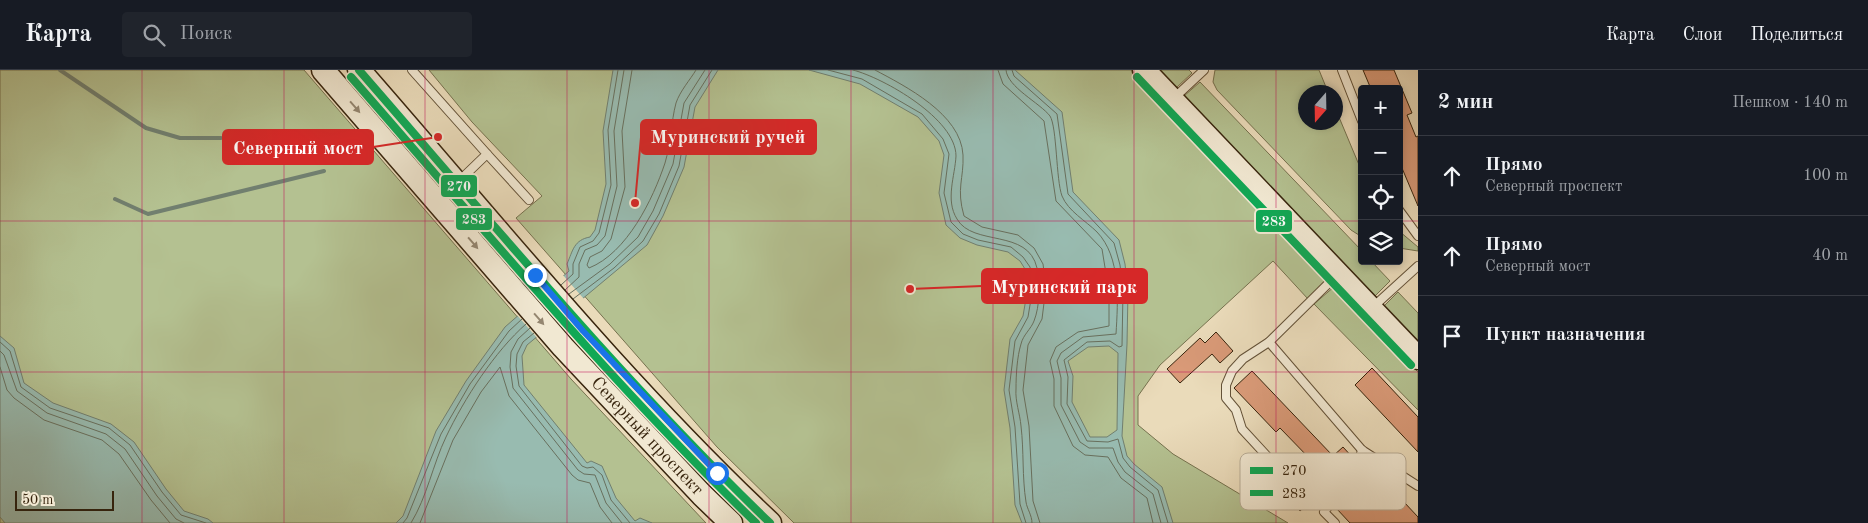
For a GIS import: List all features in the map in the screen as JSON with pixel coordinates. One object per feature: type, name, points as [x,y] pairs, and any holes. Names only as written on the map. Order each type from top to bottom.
[{"type":"main road","points":[[323,70],[512,288]]},
{"type":"main road","points":[[359,70],[458,182],[532,271]]},
{"type":"main road","points":[[1144,70],[1418,358]]},
{"type":"main road","name":"Северный проспект","points":[[532,271],[583,331],[717,473],[770,523]]},
{"type":"main road","name":"Северный проспект","points":[[512,288],[563,347],[702,495],[731,523]]},
{"type":"lane","points":[[412,70],[529,200]]},
{"type":"lane","points":[[1172,100],[1204,70]]},
{"type":"lane","points":[[1342,70],[1358,111]]},
{"type":"lane","points":[[458,182],[487,154]]},
{"type":"lane","points":[[1403,215],[1418,236]]},
{"type":"lane","points":[[1371,308],[1418,266]]},
{"type":"lane","points":[[512,288],[532,271]]},
{"type":"lane","points":[[1264,453],[1242,429],[1236,410],[1226,398],[1226,385],[1232,371],[1243,359],[1269,342],[1338,274]]},
{"type":"lane","points":[[1269,342],[1362,450],[1367,453]]},
{"type":"lane","points":[[1406,478],[1418,486]]},
{"type":"lane","points":[[1325,510],[1324,512],[1335,523]]},
{"type":"green space","points":[[0,70],[304,70],[571,379],[706,523],[0,523]]},
{"type":"green space","points":[[429,70],[1132,70],[1329,279],[1308,299],[1273,261],[1160,365],[1138,396],[1138,425],[1173,454],[1240,494],[1240,510],[1266,510],[1288,523],[794,523],[717,447],[516,218],[542,196],[472,122]]},
{"type":"green space","points":[[1159,70],[1189,70],[1192,73],[1176,88]]},
{"type":"green space","points":[[1215,70],[1319,70],[1325,85],[1298,85],[1298,130],[1343,130],[1343,127],[1358,162],[1358,234],[1351,230],[1217,90],[1213,82]]},
{"type":"green space","points":[[1200,82],[1358,247],[1358,265],[1375,265],[1390,281],[1375,296],[1184,96]]},
{"type":"green space","points":[[1403,234],[1418,247],[1418,251],[1403,249]]},
{"type":"green space","points":[[1335,286],[1418,372],[1418,410],[1314,304]]},
{"type":"green space","points":[[1398,292],[1418,313],[1418,342],[1384,306]]},
{"type":"water","points":[[613,70],[718,70],[695,107],[684,167],[663,216],[647,245],[527,345],[522,356],[524,385],[587,463],[591,461],[602,466],[616,498],[635,521],[640,518],[652,523],[396,523],[403,516],[436,431],[466,381],[505,327],[569,271],[567,264],[575,246],[585,238],[590,237],[595,230],[606,184],[603,131]]},
{"type":"water","points":[[809,70],[1015,70],[1062,112],[1073,192],[1119,240],[1125,264],[1128,291],[1122,436],[1127,456],[1162,487],[1173,523],[1022,523],[1015,505],[1010,428],[1004,390],[1010,339],[1023,316],[1028,287],[1025,269],[1020,261],[1008,252],[977,245],[960,238],[946,225],[939,193],[944,155],[939,141],[918,117],[860,84]],"holes":[[[1109,346],[1118,353],[1117,430],[1107,437],[1090,437],[1072,402],[1073,376],[1068,361],[1088,347]]]},
{"type":"water","points":[[0,336],[14,348],[24,383],[53,403],[111,424],[134,442],[166,489],[184,511],[208,519],[213,523],[5,523],[0,517]]},
{"type":"pier","points":[[562,274],[584,299],[538,339],[516,314]]},
{"type":"building","points":[[1363,70],[1394,70],[1400,85],[1369,85]]},
{"type":"building","points":[[1403,92],[1412,113],[1407,115],[1416,137],[1418,136],[1418,206],[1403,170]]},
{"type":"building","points":[[1216,332],[1233,351],[1220,363],[1212,354],[1180,383],[1167,369],[1200,338],[1205,343]]},
{"type":"building","points":[[1372,368],[1418,417],[1418,452],[1355,385]]},
{"type":"building","points":[[1252,371],[1330,453],[1304,453],[1280,428],[1276,432],[1234,388]]},
{"type":"building","points":[[1343,447],[1348,453],[1336,453]]},
{"type":"building","points":[[1406,504],[1418,517],[1418,523],[1350,523],[1338,510],[1406,510]]},
{"type":"waterway","points":[[60,70],[146,128],[180,138],[221,138]]},
{"type":"waterway","points":[[115,199],[148,214],[324,171]]},
{"type":"transit line","name":"270","points":[[359,70],[509,244],[611,358],[770,523]]},
{"type":"transit line","name":"283","points":[[351,77],[599,360],[702,470],[756,523]]},
{"type":"transit line","name":"283","points":[[1137,77],[1411,365]]},
{"type":"place","name":"Северный мост","points":[[438,137]]},
{"type":"place","name":"Муринский ручей","points":[[635,203]]},
{"type":"place","name":"Муринский парк","points":[[910,289]]},
{"type":"route","points":[[535,275],[583,331],[717,473]]}]
